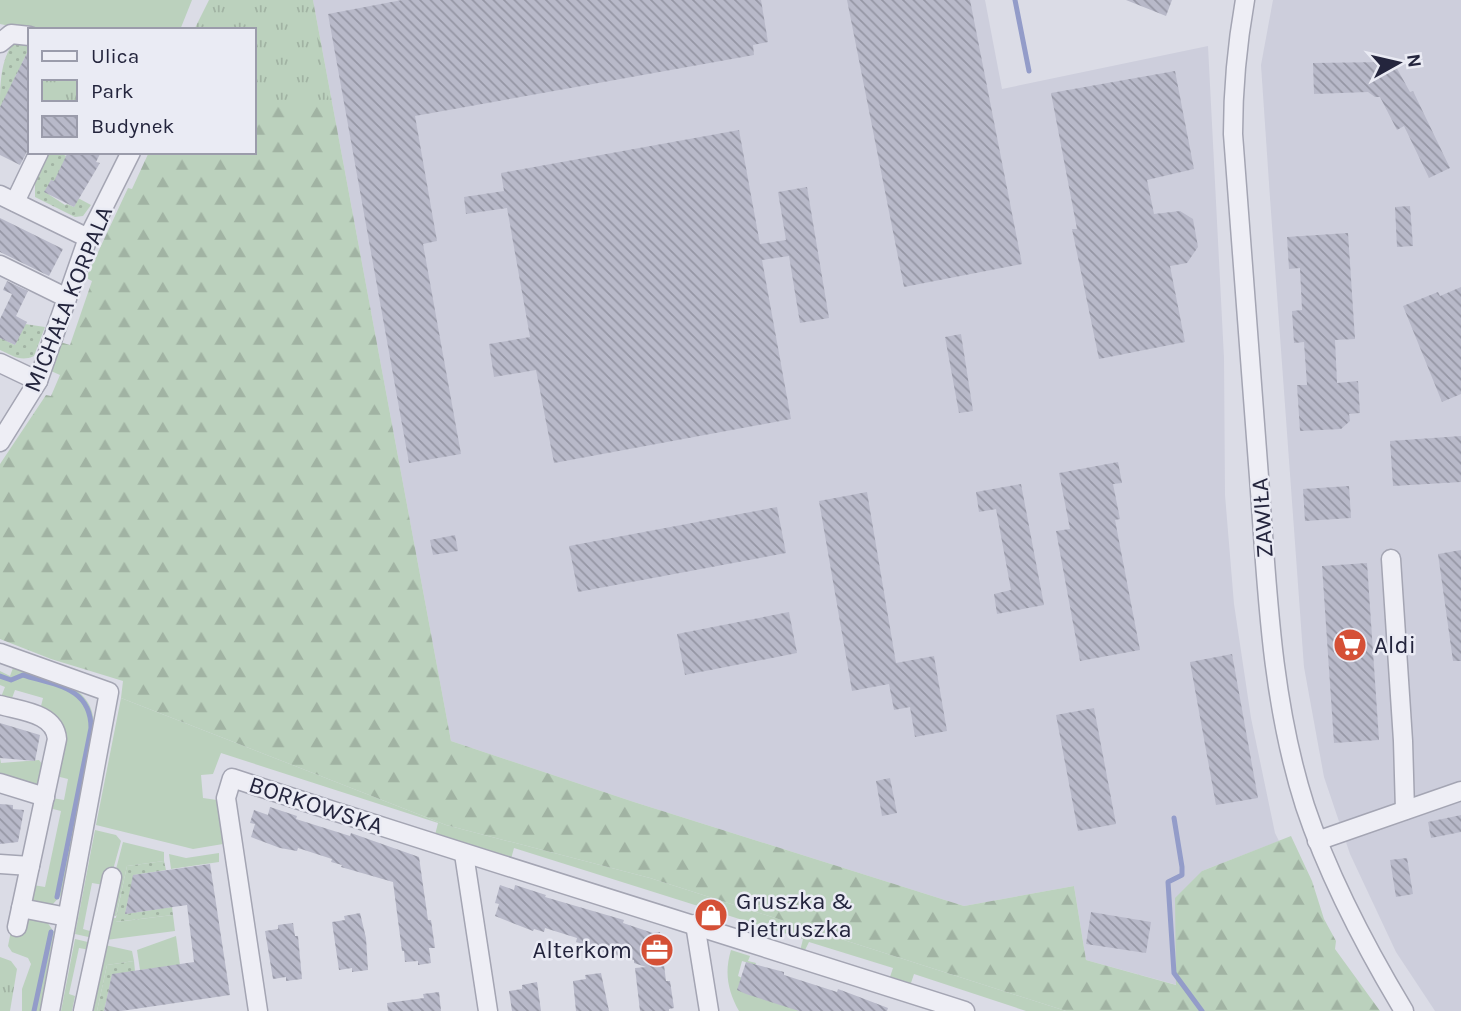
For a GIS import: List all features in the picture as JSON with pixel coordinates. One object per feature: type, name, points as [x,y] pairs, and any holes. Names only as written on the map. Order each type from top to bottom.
[{"type":"street","name":"ZAWIŁA","points":[[1245,0],[1236,56],[1233,134],[1276,680],[1289,747],[1317,841],[1371,954],[1404,1011]]},
{"type":"street","points":[[0,43],[11,34],[28,36]]},
{"type":"street","points":[[38,154],[8,198],[88,238]]},
{"type":"street","name":"MICHAŁA KORPALA","points":[[0,442],[37,381],[88,238],[130,154]]},
{"type":"street","points":[[0,265],[67,298]]},
{"type":"street","points":[[0,363],[37,381]]},
{"type":"street","points":[[1391,559],[1405,810]]},
{"type":"street","points":[[0,653],[110,692],[50,1011]]},
{"type":"street","points":[[0,705],[47,719],[53,724],[57,739],[17,927]]},
{"type":"street","name":"BORKOWSKA","points":[[254,1010],[226,798],[232,778],[464,854],[695,924],[965,1011]]},
{"type":"street","points":[[0,783],[45,797]]},
{"type":"street","points":[[1317,841],[1461,791]]},
{"type":"street","points":[[464,854],[488,1011]]},
{"type":"street","points":[[0,864],[30,866]]},
{"type":"street","points":[[83,1011],[112,877]]},
{"type":"street","points":[[21,908],[67,917]]},
{"type":"street","points":[[695,924],[709,1011]]},
{"type":"shaded area","points":[[313,0],[985,0],[1002,89],[1208,46],[1224,358],[1225,495],[1234,604],[1251,718],[1275,833],[1279,841],[1202,871],[1177,985],[1086,960],[1074,886],[964,906],[451,741]]},
{"type":"shaded area","points":[[1273,0],[1461,0],[1461,1011],[1435,1011],[1396,952],[1350,854],[1324,777],[1304,667],[1261,65]]},
{"type":"green space","points":[[0,0],[192,0],[181,28],[28,30],[0,24]]},
{"type":"green space","points":[[209,0],[310,0],[329,101],[256,103],[256,28],[195,28]]},
{"type":"green space","points":[[295,0],[313,0],[451,741],[964,906],[1074,886],[1086,960],[1176,985],[1175,898],[1202,871],[1291,836],[1312,881],[1324,919],[1336,941],[1335,949],[1380,1011],[1066,1011],[650,878],[446,825],[121,698],[123,681],[51,659],[0,639],[0,464],[46,395],[51,396],[60,375],[51,371],[60,342],[70,345],[92,281],[86,278],[128,188],[132,189],[148,154],[256,154],[256,29]]},
{"type":"green space","points":[[14,42],[28,42],[28,51],[22,63],[25,65],[16,75],[0,110],[3,65]]},
{"type":"green space","points":[[48,154],[64,154],[66,156],[57,183],[51,180],[45,192],[65,205],[74,207],[78,198],[91,205],[83,216],[75,217],[35,197],[33,183]]},
{"type":"green space","points":[[25,324],[45,327],[34,356],[21,358],[0,350],[0,338],[15,345]]},
{"type":"green space","points":[[13,668],[68,685],[79,692],[93,713],[94,729],[63,893],[52,905],[33,901],[31,898],[33,885],[45,887],[61,811],[49,808],[52,798],[64,800],[68,779],[56,776],[63,728],[52,714],[40,710],[43,698],[15,690],[11,701],[1,697],[5,687],[0,685],[0,671],[10,676]]},
{"type":"green space","points":[[121,698],[446,825],[650,878],[1066,1011],[1026,1011],[914,974],[910,986],[889,980],[893,968],[809,942],[804,952],[800,951],[803,939],[514,848],[511,859],[435,835],[438,823],[221,753],[213,774],[201,775],[203,798],[217,800],[223,844],[193,849],[96,825]]},
{"type":"green space","points":[[0,758],[1,763],[39,760],[42,764],[37,789],[0,777]]},
{"type":"green space","points":[[95,830],[116,835],[121,841],[111,877],[104,885],[92,883],[83,929],[93,932],[93,938],[75,934]]},
{"type":"green space","points":[[123,842],[164,852],[164,861],[127,866],[116,916],[111,915],[114,877]]},
{"type":"green space","points":[[219,853],[219,862],[171,869],[169,854],[186,858]]},
{"type":"green space","points":[[164,861],[166,870],[134,875],[125,914],[172,907],[173,915],[115,922],[127,866]]},
{"type":"green space","points":[[173,915],[175,931],[106,940],[110,917],[116,918],[116,922]]},
{"type":"green space","points":[[29,918],[47,922],[54,932],[40,1011],[22,1011],[22,989],[31,964],[28,958],[12,952],[8,946],[11,931],[23,934],[25,922]]},
{"type":"green space","points":[[176,936],[180,965],[140,970],[137,950]]},
{"type":"green space","points":[[75,939],[92,943],[90,950],[79,948],[69,994],[75,996],[72,1011],[61,1011]]},
{"type":"green space","points":[[105,945],[132,951],[134,961],[107,965],[97,1011],[91,1011]]},
{"type":"green space","points":[[731,950],[750,956],[748,961],[756,963],[755,965],[742,961],[738,976],[812,1011],[739,1011],[728,982]]},
{"type":"green space","points":[[0,957],[11,961],[17,969],[10,1011],[0,1011]]},
{"type":"green space","points":[[134,961],[135,971],[112,975],[104,1011],[97,1011],[107,965]]},
{"type":"building","points":[[402,0],[761,0],[768,42],[753,45],[754,55],[415,116],[437,241],[423,244],[461,454],[409,463],[328,14]]},
{"type":"building","points":[[847,0],[970,0],[1022,264],[904,287]]},
{"type":"building","points":[[1126,0],[1172,0],[1166,16]]},
{"type":"building","points":[[28,51],[28,150],[20,165],[0,155],[0,107]]},
{"type":"building","points":[[1385,62],[1385,66],[1395,65],[1410,92],[1413,91],[1450,168],[1429,178],[1404,126],[1397,130],[1380,97],[1368,92],[1314,94],[1313,63]]},
{"type":"building","points":[[1175,71],[1194,169],[1147,180],[1154,214],[1180,211],[1193,219],[1198,247],[1187,263],[1170,266],[1185,342],[1099,359],[1072,229],[1077,229],[1051,93]]},
{"type":"building","points":[[739,130],[760,244],[786,240],[778,192],[807,187],[829,318],[800,323],[789,256],[762,260],[791,419],[554,463],[536,370],[494,377],[489,344],[530,337],[507,208],[466,214],[464,197],[504,191],[501,173]]},
{"type":"building","points":[[67,154],[100,154],[96,162],[100,163],[74,207],[44,192],[51,180],[54,181]]},
{"type":"building","points":[[1410,206],[1413,246],[1397,247],[1395,207]]},
{"type":"building","points":[[0,218],[63,249],[49,276],[0,252]]},
{"type":"building","points":[[1348,233],[1355,339],[1335,340],[1337,383],[1358,381],[1360,413],[1349,414],[1350,421],[1341,429],[1300,431],[1297,385],[1307,385],[1304,342],[1294,343],[1292,311],[1302,310],[1300,268],[1289,269],[1287,237]]},
{"type":"building","points":[[7,281],[28,291],[16,316],[27,322],[15,345],[0,338],[0,319],[12,294],[3,290]]},
{"type":"building","points":[[1461,287],[1461,394],[1442,402],[1403,306],[1438,292],[1440,296]]},
{"type":"building","points":[[961,334],[973,411],[959,413],[945,337]]},
{"type":"building","points":[[1461,436],[1461,482],[1393,486],[1390,441]]},
{"type":"building","points":[[1118,462],[1122,483],[1113,484],[1120,519],[1115,520],[1140,650],[1080,661],[1056,531],[1070,529],[1059,473]]},
{"type":"building","points":[[1021,484],[1044,605],[997,614],[994,594],[1011,590],[996,509],[979,512],[976,492]]},
{"type":"building","points":[[1349,486],[1351,518],[1305,521],[1303,489]]},
{"type":"building","points":[[867,492],[896,663],[934,656],[947,731],[915,737],[910,707],[894,710],[889,684],[852,691],[819,501]]},
{"type":"building","points":[[777,507],[786,553],[578,592],[569,546]]},
{"type":"building","points":[[455,535],[458,551],[433,555],[430,540]]},
{"type":"building","points":[[1461,550],[1461,661],[1453,661],[1438,554]]},
{"type":"building","name":"Aldi","points":[[1367,563],[1379,740],[1334,743],[1322,566]]},
{"type":"building","points":[[789,612],[797,653],[685,675],[677,634]]},
{"type":"building","points":[[1232,654],[1258,798],[1216,805],[1190,662]]},
{"type":"building","points":[[1094,708],[1116,824],[1078,831],[1056,715]]},
{"type":"building","points":[[0,723],[40,735],[35,761],[0,758]]},
{"type":"building","points":[[890,778],[897,813],[882,816],[876,781]]},
{"type":"building","points":[[0,804],[13,805],[13,809],[24,810],[18,842],[0,844]]},
{"type":"building","points":[[270,807],[297,816],[296,819],[350,836],[351,833],[419,857],[435,948],[429,948],[431,963],[418,965],[418,961],[405,962],[393,882],[341,867],[342,865],[331,862],[332,859],[298,848],[297,851],[280,848],[251,837],[255,824],[250,823],[254,810],[268,815]]},
{"type":"building","points":[[1461,815],[1461,832],[1431,838],[1428,822]]},
{"type":"building","points":[[1407,858],[1413,894],[1396,897],[1390,860]]},
{"type":"building","points":[[210,864],[230,995],[121,1011],[104,1011],[112,974],[194,962],[187,905],[125,914],[133,875]]},
{"type":"building","points":[[500,885],[514,890],[515,885],[546,895],[545,897],[624,920],[623,923],[653,933],[660,932],[666,981],[670,981],[674,1008],[669,1011],[640,1011],[635,968],[646,967],[634,963],[634,960],[585,947],[586,945],[576,942],[577,938],[545,928],[544,932],[533,931],[495,916]]},
{"type":"building","points":[[1091,912],[1151,922],[1146,953],[1086,944]]},
{"type":"building","points":[[360,913],[366,938],[368,970],[339,970],[332,922]]},
{"type":"building","points":[[293,923],[295,936],[298,936],[302,979],[273,979],[265,931],[278,929],[278,925]]},
{"type":"building","points":[[746,962],[784,972],[784,975],[837,992],[838,989],[888,1008],[887,1011],[799,1011],[746,994],[737,990]]},
{"type":"building","points":[[601,973],[609,1011],[576,1011],[573,981],[586,979],[585,975]]},
{"type":"building","points":[[537,982],[541,1011],[512,1011],[509,991]]},
{"type":"building","points":[[439,992],[441,1011],[388,1011],[387,1003],[424,998],[423,994]]},
{"type":"waterway","points":[[1015,0],[1029,71]]},
{"type":"waterway","points":[[0,676],[11,680],[23,675],[59,685],[78,696],[89,714],[91,728],[57,897]]},
{"type":"waterway","points":[[1174,818],[1182,867],[1182,875],[1168,882],[1174,973],[1202,1011]]},
{"type":"waterway","points":[[34,1011],[51,932]]},
{"type":"place","name":"Aldi","points":[[1350,645]]},
{"type":"place","name":"Gruszka & Pietruszka","points":[[711,915]]},
{"type":"place","name":"Alterkom","points":[[657,950]]}]
